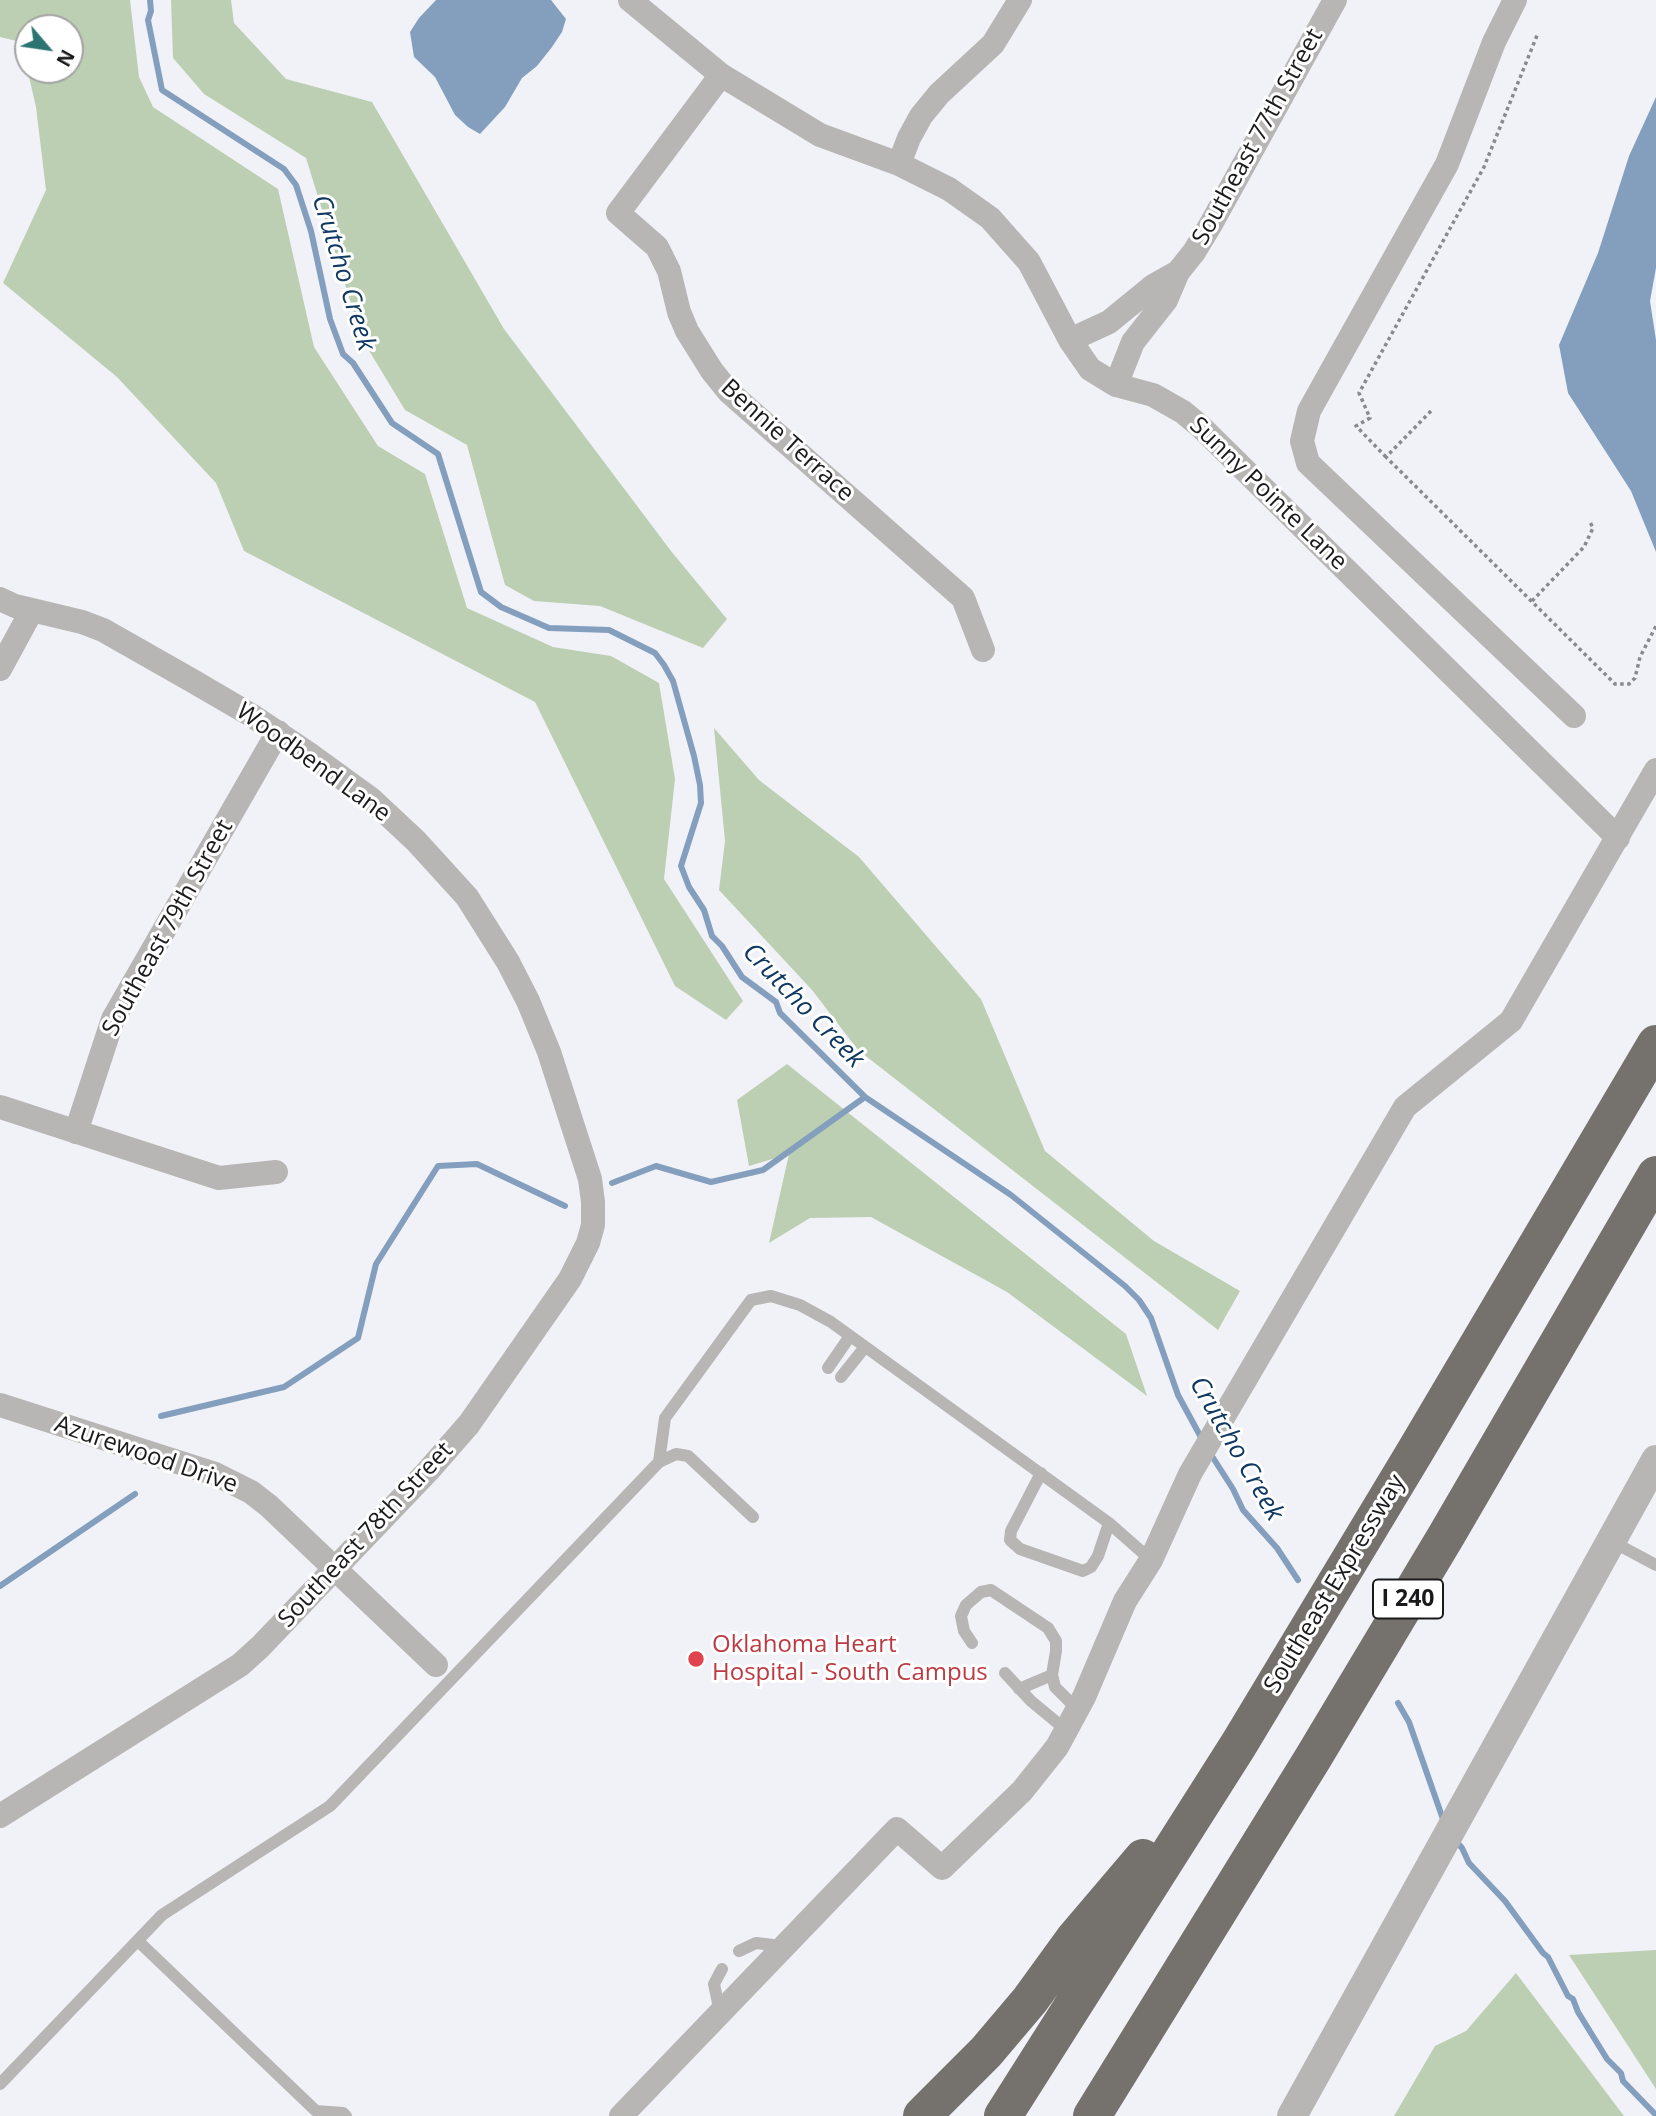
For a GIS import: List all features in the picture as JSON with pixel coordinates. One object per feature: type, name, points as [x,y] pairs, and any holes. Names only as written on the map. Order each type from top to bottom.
[{"type":"highway","name":"Southeast Expressway","points":[[1003,2116],[1238,1744],[1656,1044]]},
{"type":"highway","name":"I 240","points":[[1092,2116],[1446,1536],[1656,1175]]},
{"type":"highway","points":[[922,2116],[995,2041],[1030,2000],[1075,1938],[1238,1744]]},
{"type":"highway","points":[[1112,2116],[1154,2018]]},
{"type":"street","name":"Sunny Pointe Lane","points":[[630,0],[721,75],[821,135],[899,164],[949,189],[990,218],[1029,261],[1070,340],[1090,369],[1116,385],[1153,395],[1183,412],[1201,427],[1618,838]]},
{"type":"street","points":[[899,164],[921,116],[939,94],[993,44],[1020,0]]},
{"type":"street","name":"Southeast 77th Street","points":[[1116,385],[1133,342],[1166,300],[1178,272],[1211,224],[1335,0]]},
{"type":"street","points":[[1515,0],[1494,42],[1447,164],[1309,411],[1302,441],[1308,463],[1574,716]]},
{"type":"street","name":"Bennie Terrace","points":[[721,75],[618,213],[657,247],[669,271],[679,312],[687,331],[712,371],[729,391],[962,598],[984,650]]},
{"type":"street","name":"Southeast 77th Street","points":[[1070,340],[1109,322],[1153,286],[1178,272]]},
{"type":"street","points":[[1119,314],[1139,335]]},
{"type":"street","name":"Woodbend Lane","points":[[0,599],[32,611],[82,622],[103,630],[278,732],[371,799],[390,816],[467,897],[508,962],[549,1052],[581,1149]]},
{"type":"street","points":[[0,669],[32,611]]},
{"type":"street","name":"Southeast 79th Street","points":[[76,1132],[113,1019],[278,732]]},
{"type":"street","points":[[621,2116],[897,1829],[942,1868],[1022,1791],[1057,1747],[1125,1601],[1151,1560],[1190,1474],[1405,1107],[1511,1021],[1656,770]]},
{"type":"street","points":[[0,1107],[219,1178],[276,1172]]},
{"type":"street","name":"Southeast 78th Street","points":[[0,1816],[240,1665],[428,1471],[468,1424],[582,1258],[593,1225],[593,1202],[590,1179],[581,1149]]},
{"type":"street","name":"Azurewood Drive","points":[[0,1405],[231,1481],[269,1506],[436,1665]]},
{"type":"street","points":[[1292,2116],[1656,1460]]},
{"type":"lane","points":[[659,1462],[665,1418],[751,1300],[771,1296],[800,1305],[831,1322],[1109,1523],[1151,1560]]},
{"type":"lane","points":[[828,1368],[850,1336]]},
{"type":"lane","points":[[841,1377],[865,1347]]},
{"type":"lane","points":[[1,2080],[162,1915],[330,1806],[659,1462],[676,1454],[688,1456],[753,1517]]},
{"type":"lane","points":[[1041,1474],[1010,1531],[1010,1540],[1020,1549],[1083,1570],[1091,1566],[1098,1556],[1109,1523]]},
{"type":"lane","points":[[1611,1541],[1656,1565]]},
{"type":"lane","points":[[972,1643],[964,1631],[961,1616],[966,1605],[981,1592],[991,1590],[1048,1628],[1056,1641],[1052,1675],[1055,1687],[1072,1719]]},
{"type":"lane","points":[[1004,1673],[1019,1689],[1072,1719]]},
{"type":"lane","points":[[1019,1689],[1052,1675]]},
{"type":"lane","points":[[138,1941],[316,2111],[343,2113],[346,2116]]},
{"type":"lane","points":[[739,1951],[756,1944],[775,1947],[784,1945]]},
{"type":"lane","points":[[716,2016],[718,2003],[714,1984],[722,1969]]},
{"type":"path","points":[[1538,33],[1484,167],[1359,393],[1370,418],[1356,426],[1615,684],[1629,684],[1635,678],[1640,657],[1656,626]]},
{"type":"path","points":[[1386,457],[1431,411]]},
{"type":"path","points":[[1532,601],[1584,547],[1593,528],[1590,522]]},
{"type":"green space","points":[[0,0],[130,0],[139,77],[153,107],[278,189],[314,347],[378,446],[425,474],[467,608],[553,647],[611,656],[659,683],[675,779],[664,879],[743,1001],[726,1020],[675,986],[535,702],[244,551],[216,483],[117,377],[3,283],[46,190],[31,84],[84,84],[84,14],[14,14],[14,40],[0,37]]},
{"type":"green space","points":[[171,0],[231,0],[234,23],[286,79],[372,102],[504,329],[671,551],[727,619],[703,648],[600,606],[534,601],[505,585],[467,445],[405,410],[362,339],[306,158],[204,94],[173,58]]},
{"type":"green space","points":[[714,728],[759,780],[859,857],[981,999],[1045,1151],[1154,1241],[1240,1291],[1218,1330],[858,1050],[812,990],[719,890],[725,841]]},
{"type":"green space","points":[[787,1064],[1126,1334],[1147,1396],[1007,1292],[871,1217],[810,1218],[769,1243],[789,1154],[749,1166],[737,1100]]},
{"type":"green space","points":[[1656,1950],[1656,2089],[1569,1955]]},
{"type":"green space","points":[[1516,1973],[1624,2116],[1394,2116],[1435,2046],[1466,2031]]},
{"type":"water","points":[[436,0],[551,0],[566,19],[562,32],[552,47],[537,66],[522,78],[505,107],[480,134],[455,115],[435,77],[414,57],[410,32]]},
{"type":"water","points":[[1656,97],[1656,268],[1650,301],[1656,340],[1656,552],[1631,491],[1568,393],[1559,345],[1598,253],[1629,156]]},
{"type":"waterway","name":"Crutcho Creek","points":[[150,0],[148,20],[162,90],[284,169],[296,185],[311,231],[330,319],[343,354],[353,363],[392,423],[438,454],[481,592],[501,607],[549,628],[609,630],[655,653],[664,665],[673,681],[700,785],[701,803],[681,866],[689,887],[704,910],[712,936],[722,946],[742,977],[776,1002],[780,1013],[865,1097],[1011,1195],[1139,1300],[1151,1318],[1178,1395],[1203,1441]]},
{"type":"waterway","points":[[612,1183],[656,1166],[711,1182],[763,1170],[865,1097]]},
{"type":"waterway","points":[[161,1416],[284,1387],[358,1338],[376,1264],[438,1166],[477,1164],[565,1206]]},
{"type":"waterway","name":"Crutcho Creek","points":[[1210,1453],[1243,1510],[1277,1548],[1298,1580]]},
{"type":"waterway","points":[[0,1586],[135,1494]]},
{"type":"waterway","name":"Crutcho Creek","points":[[1398,1703],[1409,1722],[1444,1822]]},
{"type":"waterway","name":"Crutcho Creek","points":[[1455,1840],[1469,1863],[1505,1901],[1548,1957],[1568,1996],[1573,1999],[1607,2059],[1621,2073],[1623,2081],[1656,2115]]},
{"type":"place","name":"Oklahoma Heart Hospital - South Campus","points":[[696,1659]]}]
